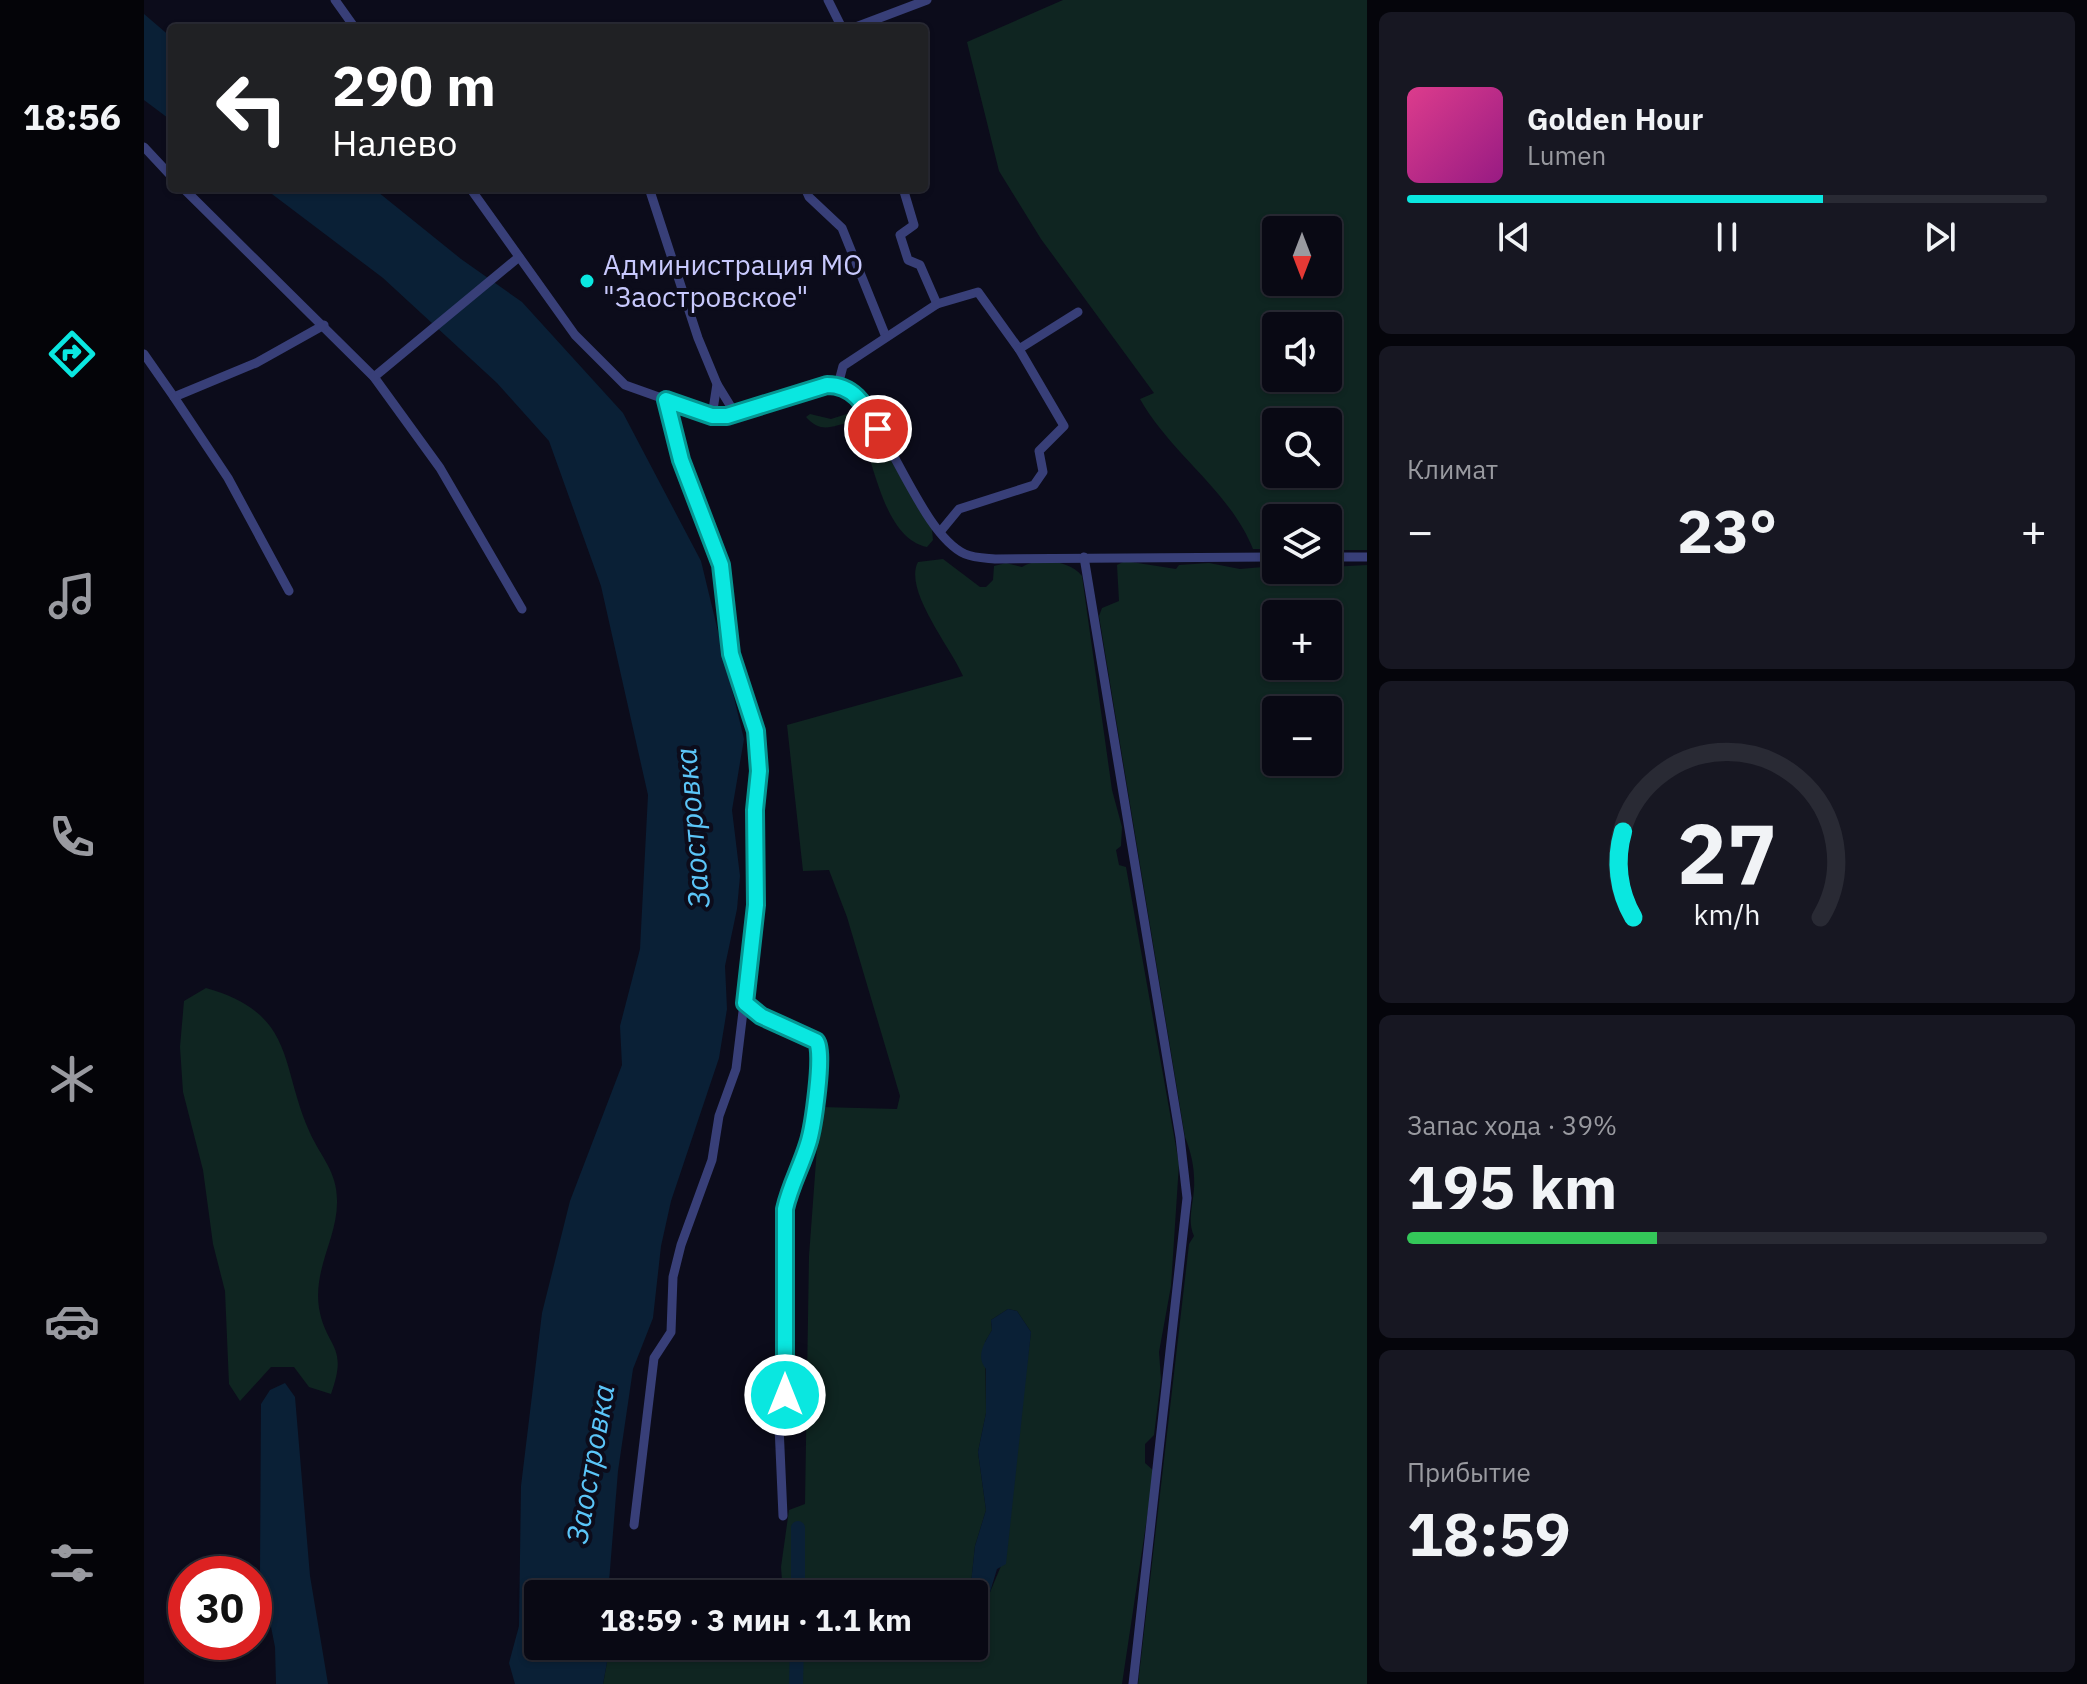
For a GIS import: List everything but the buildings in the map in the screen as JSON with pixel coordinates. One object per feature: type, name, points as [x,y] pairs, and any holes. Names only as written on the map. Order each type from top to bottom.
[{"type":"street","points":[[335,0],[352,24]]},
{"type":"street","points":[[828,0],[840,24]]},
{"type":"street","points":[[864,24],[927,0]]},
{"type":"street","points":[[144,147],[168,173]]},
{"type":"street","points":[[187,192],[374,377],[440,468],[522,609]]},
{"type":"street","points":[[473,192],[575,335],[617,378],[637,390],[712,416],[736,415],[827,385],[848,388],[865,407],[940,532],[953,546],[978,557],[1262,557]]},
{"type":"street","points":[[650,192],[698,338],[717,384],[736,415]]},
{"type":"street","points":[[807,192],[842,228],[886,337]]},
{"type":"street","points":[[904,192],[914,225],[900,235],[908,260],[920,265],[937,304]]},
{"type":"street","points":[[374,377],[519,257]]},
{"type":"street","points":[[838,385],[843,366],[886,337],[937,304],[978,292],[1019,349],[1064,426],[1039,451],[1043,472],[1034,485],[959,509],[940,532]]},
{"type":"street","points":[[1019,349],[1078,312]]},
{"type":"street","points":[[174,397],[256,363],[324,325]]},
{"type":"street","points":[[144,354],[228,478],[289,591]]},
{"type":"street","points":[[712,416],[717,384]]},
{"type":"street","points":[[634,1525],[654,1358],[671,1332],[673,1277],[712,1160],[719,1116],[736,1069],[756,905],[755,810],[759,771],[756,731],[731,654],[721,565],[681,460],[666,400]]},
{"type":"street","points":[[1084,557],[1180,1137],[1187,1198],[1133,1684]]},
{"type":"street","points":[[1342,557],[1367,557]]},
{"type":"street","points":[[745,1003],[761,1016],[816,1041],[822,1056],[809,1143],[788,1192],[785,1209],[785,1395],[779,1426],[783,1516]]},
{"type":"green space","points":[[1063,0],[1367,0],[1367,550],[1342,550],[1342,504],[1262,504],[1262,549],[1253,549],[1230,509],[1153,419],[1140,399],[1154,393],[1041,239],[999,171],[967,42]]},
{"type":"green space","points":[[856,411],[865,414],[932,529],[933,540],[927,547],[912,541],[890,514],[858,424],[852,422],[823,427],[806,417],[810,414],[831,419]]},
{"type":"green space","points":[[943,559],[980,587],[986,587],[993,580],[994,566],[1006,563],[1022,567],[1044,561],[1062,563],[1082,576],[1112,790],[1122,827],[1121,846],[1116,850],[1119,865],[1126,867],[1179,1164],[1171,1286],[1159,1352],[1161,1379],[1154,1435],[1145,1444],[1145,1463],[1154,1471],[1122,1684],[603,1684],[607,1660],[988,1660],[988,1597],[1001,1566],[1031,1332],[1017,1311],[1008,1309],[991,1320],[992,1330],[985,1342],[986,1413],[978,1452],[986,1510],[975,1546],[971,1580],[782,1580],[781,1567],[789,1510],[805,1504],[809,1256],[820,1107],[897,1109],[900,1096],[847,917],[829,870],[803,871],[787,725],[963,676],[917,588],[915,574],[918,562]]},
{"type":"green space","points":[[1125,561],[1176,569],[1179,565],[1209,563],[1240,569],[1262,567],[1262,584],[1342,584],[1342,566],[1367,565],[1367,1684],[1138,1684],[1189,1244],[1194,1236],[1191,1219],[1194,1182],[1099,616],[1102,608],[1119,601],[1117,565]]},
{"type":"green space","points":[[206,988],[235,999],[256,1012],[271,1027],[280,1044],[310,1133],[334,1181],[336,1214],[318,1293],[322,1321],[337,1356],[336,1378],[331,1394],[309,1387],[294,1367],[271,1367],[240,1401],[229,1384],[225,1291],[213,1244],[203,1170],[183,1092],[180,1047],[184,1001]]},
{"type":"water","points":[[144,14],[168,35],[168,118],[144,100]]},
{"type":"water","name":"Заостровка","points":[[269,192],[378,192],[461,259],[522,302],[623,413],[701,561],[744,739],[732,810],[740,876],[737,909],[725,966],[727,1009],[719,1058],[671,1201],[661,1246],[653,1318],[633,1369],[618,1471],[609,1580],[524,1580],[524,1660],[607,1660],[603,1684],[515,1684],[509,1663],[519,1626],[521,1486],[542,1313],[570,1201],[622,1065],[620,1026],[640,949],[648,795],[601,586],[549,441],[497,383],[383,278]]},
{"type":"water","points":[[1008,1309],[1017,1311],[1031,1332],[1006,1564],[997,1569],[988,1599],[988,1580],[971,1580],[975,1546],[986,1510],[978,1452],[986,1413],[986,1369],[981,1354],[992,1330],[991,1320]]},
{"type":"water","points":[[285,1383],[295,1397],[310,1576],[328,1684],[276,1684],[272,1556],[260,1556],[261,1404],[270,1390]]},
{"type":"waterway","points":[[798,1528],[798,1580]]},
{"type":"waterway","points":[[796,1684],[797,1660]]},
{"type":"place","name":"Администрация МО \"Заостровское\"","points":[[587,281]]},
{"type":"route","points":[[785,1395],[785,1209],[788,1192],[809,1143],[815,1086],[822,1056],[816,1041],[761,1016],[745,1003],[756,905],[755,810],[759,771],[756,731],[739,687],[731,654],[721,565],[681,460],[666,400],[712,416],[727,416],[757,410],[827,385],[838,385],[848,388],[857,396],[878,429]]}]
